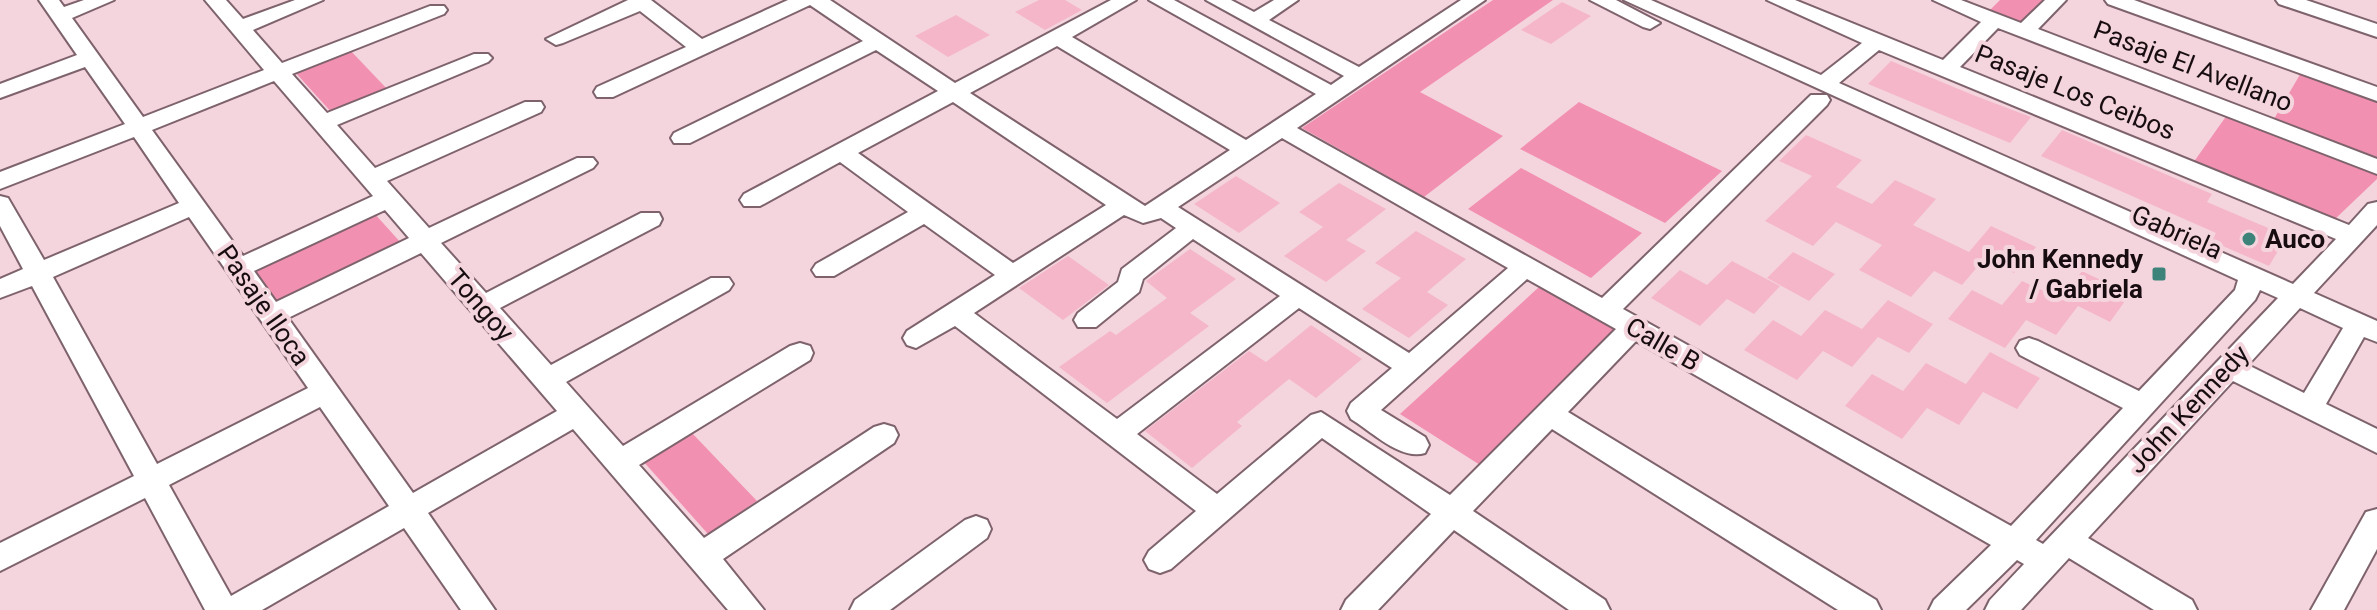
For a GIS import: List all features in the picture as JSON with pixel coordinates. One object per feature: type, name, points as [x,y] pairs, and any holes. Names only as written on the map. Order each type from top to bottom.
[{"type":"street","points":[[55,8],[104,0]]},
{"type":"street","name":"Tongoy","points":[[215,0],[748,610]]},
{"type":"street","points":[[239,28],[313,0]]},
{"type":"street","points":[[605,92],[804,0]]},
{"type":"street","points":[[816,0],[954,92],[1142,209],[1193,227],[1410,367]]},
{"type":"street","points":[[752,200],[1126,0]]},
{"type":"street","points":[[1159,0],[1332,94]]},
{"type":"street","points":[[1216,0],[1360,76]]},
{"type":"street","points":[[1254,20],[1288,0]]},
{"type":"street","points":[[916,338],[1012,275],[1142,209],[1246,150],[1475,0]]},
{"type":"street","name":"Gabriela","points":[[1600,0],[1821,93],[2249,286],[2295,295]]},
{"type":"street","name":"Gabriela","points":[[1634,0],[1821,93]]},
{"type":"street","name":"Pasaje Los Ceibos","points":[[1777,0],[2352,236]]},
{"type":"street","name":"Pasaje El Avellano","points":[[1943,0],[2377,167]]},
{"type":"street","points":[[2025,31],[2056,0]]},
{"type":"street","points":[[2115,0],[2377,94]]},
{"type":"street","points":[[2286,0],[2377,31]]},
{"type":"street","points":[[556,39],[640,1],[701,48]]},
{"type":"street","name":"Pasaje Iloca","points":[[55,8],[479,610]]},
{"type":"street","points":[[0,181],[437,10]]},
{"type":"street","points":[[1946,69],[1995,20]]},
{"type":"street","points":[[1057,37],[1246,150]]},
{"type":"street","points":[[682,138],[878,41]]},
{"type":"street","points":[[1605,311],[1821,93],[1877,41]]},
{"type":"street","points":[[0,91],[90,58]]},
{"type":"street","points":[[323,123],[481,58]]},
{"type":"street","points":[[238,268],[533,107]]},
{"type":"street","name":"Calle B","points":[[1281,128],[2014,543],[2055,550],[2181,610]]},
{"type":"street","points":[[841,152],[1012,275]]},
{"type":"street","points":[[271,315],[585,163]]},
{"type":"street","points":[[0,204],[222,610]]},
{"type":"street","points":[[0,289],[194,206]]},
{"type":"street","name":"John Kennedy","points":[[2001,610],[2377,210]]},
{"type":"street","points":[[825,270],[925,213]]},
{"type":"street","points":[[482,306],[650,219]]},
{"type":"street","points":[[1087,320],[1130,286],[1131,275],[1139,266],[1193,227]]},
{"type":"street","points":[[1415,445],[1361,411],[1526,266]]},
{"type":"street","points":[[547,380],[720,284]]},
{"type":"street","name":"John Kennedy","points":[[1945,610],[2014,543],[2249,286]]},
{"type":"street","points":[[1117,434],[1299,295]]},
{"type":"street","points":[[2295,295],[2368,328],[2309,408]]},
{"type":"street","points":[[955,312],[1218,511]]},
{"type":"street","points":[[1357,610],[1634,327]]},
{"type":"street","points":[[2029,348],[2142,405]]},
{"type":"street","points":[[619,463],[800,353]]},
{"type":"street","points":[[2228,367],[2377,442]]},
{"type":"street","points":[[0,558],[325,392]]},
{"type":"street","points":[[234,610],[576,414]]},
{"type":"street","points":[[1551,415],[1865,610]]},
{"type":"street","points":[[1160,560],[1321,423],[1594,610]]},
{"type":"street","points":[[701,557],[884,435]]},
{"type":"street","points":[[2327,610],[2377,521]]},
{"type":"street","points":[[866,610],[976,529]]},
{"type":"shaded area","points":[[1493,0],[1553,0],[1420,92],[1503,136],[1424,197],[1302,128]]},
{"type":"shaded area","points":[[2000,0],[2046,0],[2023,24],[1989,11]]},
{"type":"shaded area","points":[[349,49],[389,91],[333,114],[294,71]]},
{"type":"shaded area","points":[[2302,71],[2377,98],[2377,157],[2274,119]]},
{"type":"shaded area","points":[[1579,102],[1722,171],[1665,223],[1520,149]]},
{"type":"shaded area","points":[[2227,115],[2377,173],[2377,179],[2334,220],[2193,163]]},
{"type":"shaded area","points":[[1521,168],[1642,233],[1591,278],[1468,209]]},
{"type":"shaded area","points":[[374,213],[402,244],[278,303],[253,270]]},
{"type":"shaded area","points":[[1539,287],[1616,329],[1480,465],[1400,414]]},
{"type":"shaded area","points":[[691,432],[757,501],[708,534],[643,461]]},
{"type":"building","points":[[1039,0],[1065,0],[1082,10],[1045,30],[1015,12]]},
{"type":"building","points":[[1562,2],[1591,16],[1551,44],[1521,30]]},
{"type":"building","points":[[956,15],[990,35],[948,57],[915,36]]},
{"type":"building","points":[[1891,61],[2031,117],[2010,143],[1868,84]]},
{"type":"building","points":[[2062,130],[2212,194],[2207,202],[2287,236],[2269,266],[2211,241],[2216,233],[2041,156]]},
{"type":"building","points":[[1806,135],[1862,160],[1836,187],[1872,204],[1895,180],[1936,199],[1913,225],[1969,252],[1991,226],[2036,247],[2014,273],[1985,258],[1962,285],[1934,271],[1911,297],[1859,270],[1882,245],[1836,222],[1813,246],[1765,221],[1812,176],[1779,161]]},
{"type":"building","points":[[1236,176],[1280,203],[1239,233],[1194,204]]},
{"type":"building","points":[[1339,183],[1386,209],[1346,240],[1366,251],[1326,282],[1284,256],[1323,227],[1299,212]]},
{"type":"building","points":[[1416,231],[1466,259],[1427,292],[1448,305],[1409,338],[1362,309],[1401,278],[1375,263]]},
{"type":"building","points":[[1190,249],[1236,279],[1190,313],[1209,326],[1107,403],[1059,367],[1110,331],[1116,335],[1167,298],[1146,281]]},
{"type":"building","points":[[1793,252],[1835,274],[1809,301],[1767,278]]},
{"type":"building","points":[[1068,256],[1109,285],[1063,320],[1019,288]]},
{"type":"building","points":[[1732,261],[1780,286],[1754,314],[1727,299],[1700,326],[1651,298],[1680,270],[1707,285]]},
{"type":"building","points":[[2082,271],[2130,294],[2110,322],[2078,306],[2056,335],[2026,320],[2005,348],[1948,319],[1972,290],[2002,305],[2022,281],[2061,299]]},
{"type":"building","points":[[1888,300],[1933,324],[1909,353],[1878,337],[1852,367],[1823,351],[1797,380],[1744,350],[1773,320],[1801,336],[1825,310],[1862,329]]},
{"type":"building","points":[[1311,325],[1362,359],[1316,398],[1289,379],[1237,422],[1242,426],[1192,468],[1145,431],[1249,351],[1266,362]]},
{"type":"building","points":[[1990,352],[2040,378],[2017,409],[1983,392],[1959,425],[1927,408],[1902,439],[1845,406],[1872,374],[1903,391],[1926,363],[1966,384]]},
{"type":"place","name":"Auco","points":[[2249,239]]},
{"type":"place","name":"John Kennedy / Gabriela","points":[[2159,274]]}]
